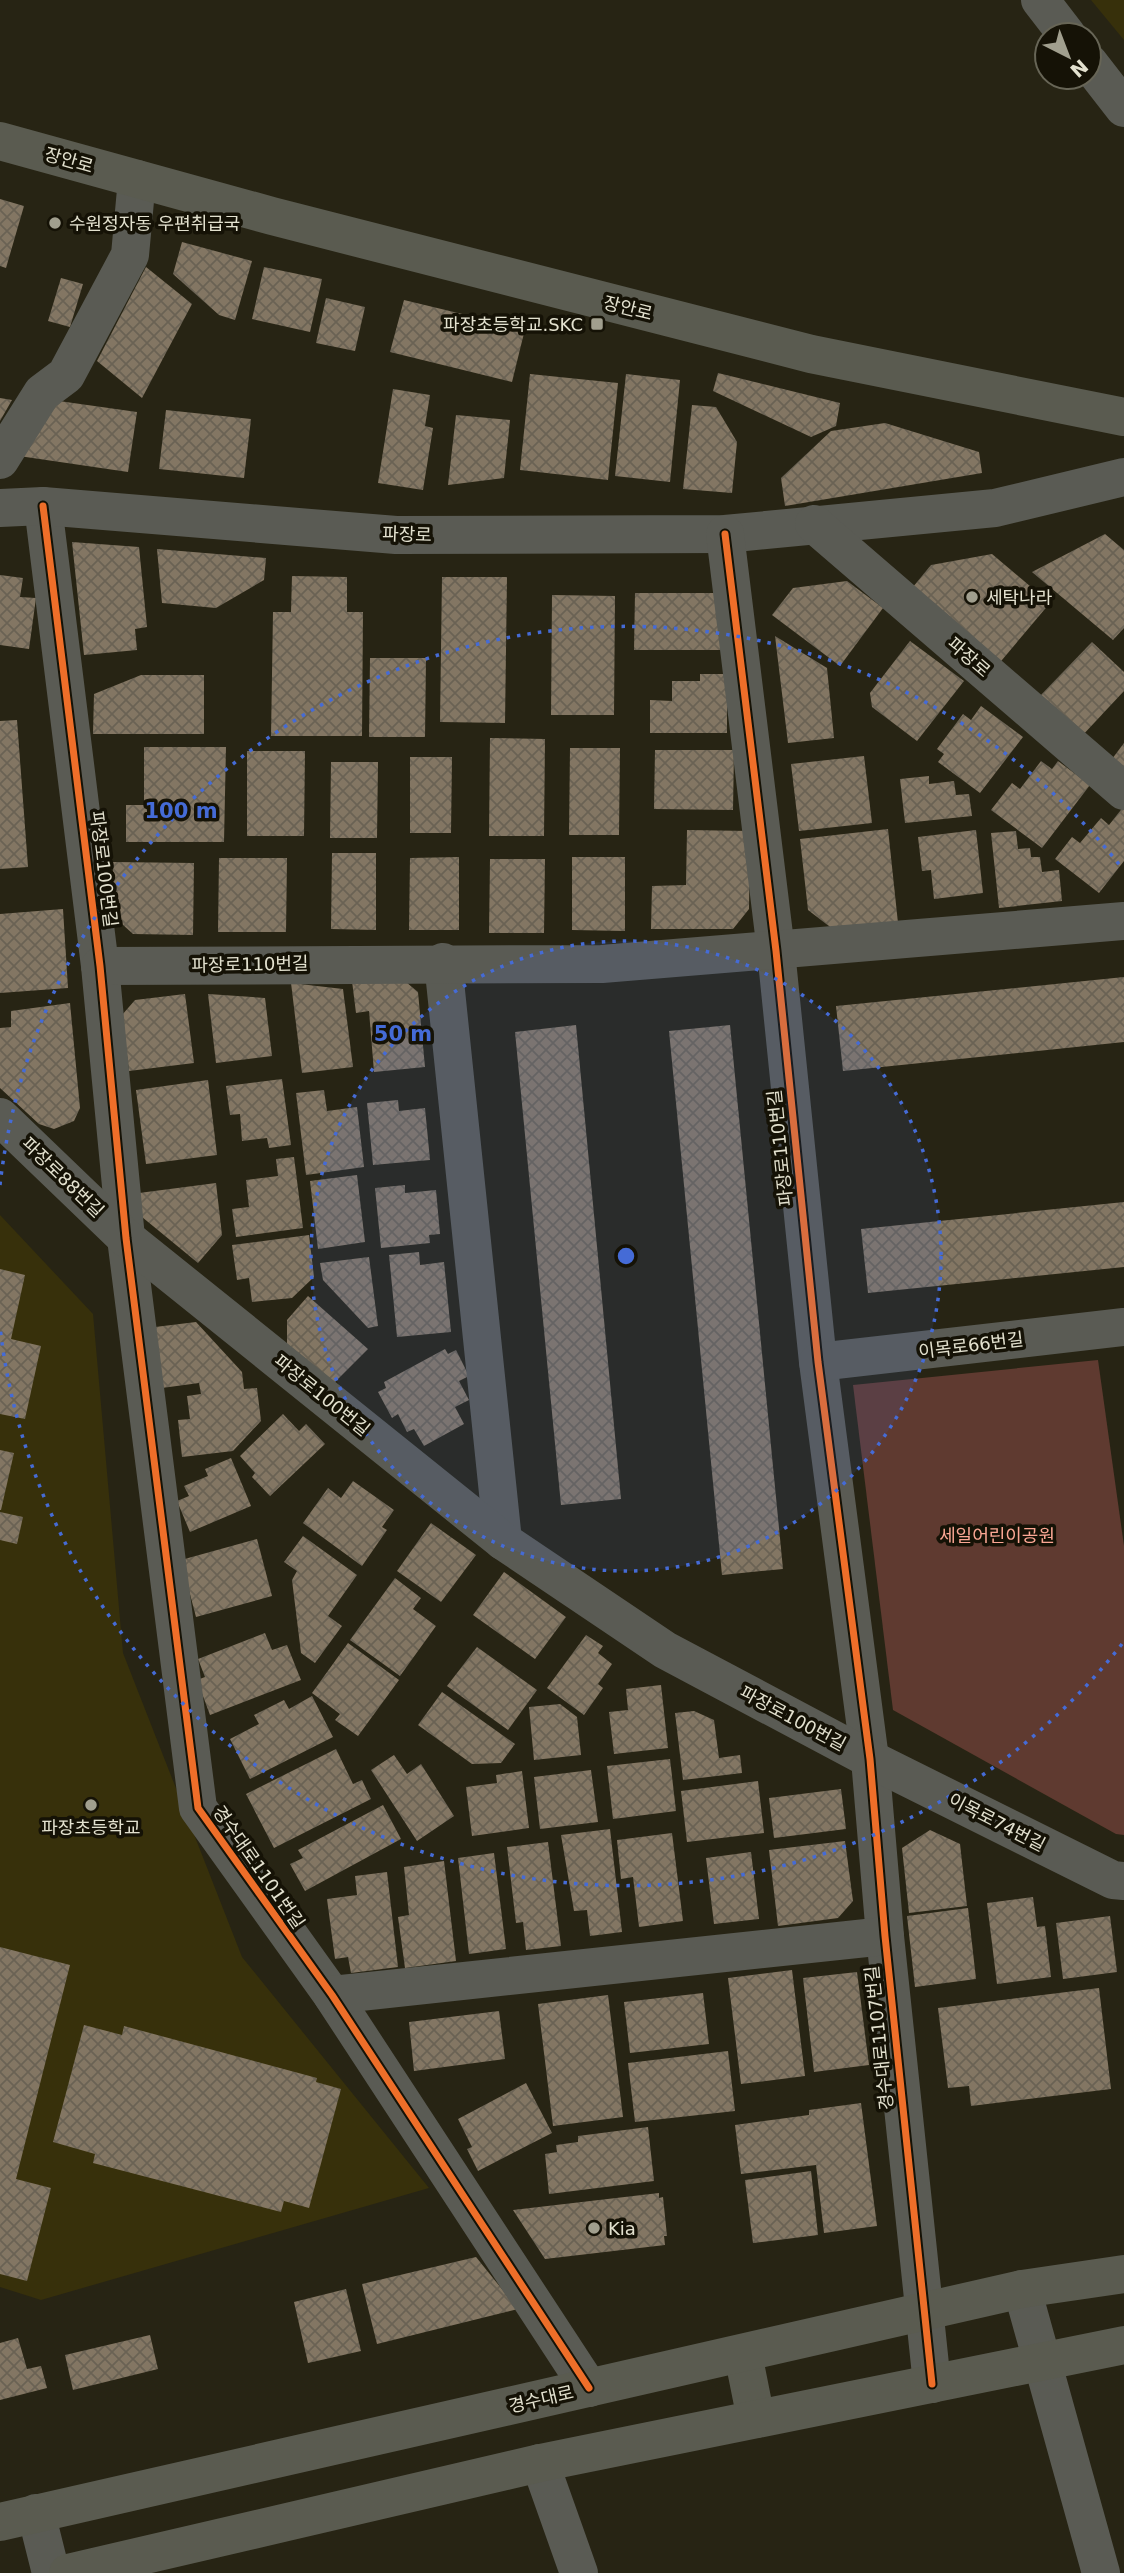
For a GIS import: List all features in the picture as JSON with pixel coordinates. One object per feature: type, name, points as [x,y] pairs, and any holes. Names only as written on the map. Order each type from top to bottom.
[{"type":"main road","name":"장안로","points":[[0,141],[811,354],[1124,417]]},
{"type":"main road","name":"경수대로","points":[[0,2522],[1021,2290],[1124,2274]]},
{"type":"main road","points":[[68,2573],[540,2463],[1124,2345]]},
{"type":"main road","points":[[743,2354],[756,2420]]},
{"type":"street","points":[[1040,0],[1056,21]]},
{"type":"street","points":[[1103,81],[1124,108]]},
{"type":"street","points":[[0,460],[42,393],[66,375],[130,254],[137,179]]},
{"type":"street","name":"파장로","points":[[0,508],[43,506],[396,535],[725,534],[995,508],[1124,477]]},
{"type":"street","name":"파장로100번길","points":[[43,506],[100,966],[126,1238],[503,1541],[665,1650],[870,1759]]},
{"type":"street","name":"파장로","points":[[814,524],[1124,791]]},
{"type":"street","name":"파장로110번길","points":[[725,534],[776,951],[818,1362],[870,1759]]},
{"type":"street","name":"파장로110번길","points":[[100,966],[443,962],[601,964],[1124,921]]},
{"type":"street","points":[[443,962],[503,1541]]},
{"type":"street","name":"파장로88번길","points":[[0,1116],[126,1238]]},
{"type":"street","name":"경수대로1101번길","points":[[126,1238],[198,1808],[332,1995],[589,2388]]},
{"type":"street","name":"이목로66번길","points":[[818,1362],[1124,1327]]},
{"type":"street","name":"이목로74번길","points":[[870,1759],[1113,1880],[1124,1881]]},
{"type":"street","name":"경수대로1107번길","points":[[870,1759],[885,1936],[932,2384]]},
{"type":"street","points":[[332,1995],[885,1936]]},
{"type":"street","points":[[1021,2290],[1101,2573]]},
{"type":"street","points":[[540,2463],[570,2571]]},
{"type":"street","points":[[36,2513],[51,2573]]},
{"type":"shaded area","points":[[1091,0],[1124,0],[1124,40]]},
{"type":"shaded area","name":"파장초등학교","points":[[0,1215],[93,1314],[123,1653],[242,1957],[429,2188],[41,2300],[0,2287]]},
{"type":"green space","name":"세일어린이공원","points":[[1098,1360],[1124,1546],[1124,1835],[1116,1834],[893,1710],[853,1385]]},
{"type":"building","points":[[0,199],[24,206],[6,268],[0,266]]},
{"type":"building","points":[[182,242],[252,261],[235,320],[219,315],[173,274]]},
{"type":"building","points":[[146,267],[192,304],[142,398],[97,361]]},
{"type":"building","points":[[264,267],[322,279],[310,332],[252,319]]},
{"type":"building","points":[[61,278],[83,284],[70,327],[48,321]]},
{"type":"building","points":[[326,298],[365,307],[355,351],[316,343]]},
{"type":"building","points":[[404,300],[525,329],[512,382],[390,352]]},
{"type":"building","points":[[718,373],[840,403],[836,426],[811,437],[713,391]]},
{"type":"building","points":[[530,374],[618,383],[608,480],[520,470]]},
{"type":"building","points":[[626,374],[680,380],[670,482],[615,476]]},
{"type":"building","points":[[393,389],[430,395],[425,426],[433,428],[423,490],[378,483]]},
{"type":"building","points":[[0,398],[12,400],[0,421]]},
{"type":"building","points":[[59,401],[137,412],[128,472],[19,456]]},
{"type":"building","points":[[692,405],[716,407],[737,442],[732,493],[683,489]]},
{"type":"building","points":[[166,410],[251,419],[244,478],[159,469]]},
{"type":"building","points":[[456,415],[510,420],[504,478],[448,485]]},
{"type":"building","points":[[885,423],[979,452],[982,473],[785,506],[781,478],[831,431]]},
{"type":"building","points":[[1105,534],[1124,550],[1124,628],[1113,640],[1032,572]]},
{"type":"building","points":[[72,542],[139,547],[147,627],[135,629],[137,650],[84,655]]},
{"type":"building","points":[[157,549],[266,558],[264,580],[216,608],[162,603]]},
{"type":"building","points":[[992,554],[1050,603],[991,673],[903,599],[931,565]]},
{"type":"building","points":[[0,575],[23,578],[20,597],[36,598],[29,649],[0,645]]},
{"type":"building","points":[[292,576],[347,577],[347,612],[363,612],[362,736],[271,736],[273,612],[291,612]]},
{"type":"building","points":[[442,577],[507,577],[505,723],[440,722]]},
{"type":"building","points":[[847,581],[883,608],[840,666],[772,615],[793,588]]},
{"type":"building","points":[[635,593],[721,593],[725,650],[634,650]]},
{"type":"building","points":[[552,595],[615,596],[614,715],[551,715]]},
{"type":"building","points":[[775,636],[827,668],[834,738],[788,743]]},
{"type":"building","points":[[910,641],[964,681],[917,741],[872,707],[870,693]]},
{"type":"building","points":[[1092,642],[1124,672],[1124,691],[1080,738],[1038,698]]},
{"type":"building","points":[[370,658],[426,658],[425,737],[369,737]]},
{"type":"building","points":[[700,674],[727,674],[727,733],[650,733],[650,700],[672,701],[672,681],[700,681]]},
{"type":"building","points":[[141,675],[204,675],[204,734],[93,734],[94,694]]},
{"type":"building","points":[[981,706],[1023,737],[980,793],[938,762],[944,754],[937,749],[963,714],[971,720]]},
{"type":"building","points":[[17,720],[28,867],[0,869],[0,721]]},
{"type":"building","points":[[490,738],[545,739],[544,836],[489,836]]},
{"type":"building","points":[[1124,743],[1124,774],[1109,763]]},
{"type":"building","points":[[144,747],[226,747],[224,842],[126,842],[126,805],[144,805]]},
{"type":"building","points":[[570,748],[620,748],[619,835],[569,835]]},
{"type":"building","points":[[655,750],[734,750],[733,810],[654,809]]},
{"type":"building","points":[[247,751],[305,751],[304,836],[247,836]]},
{"type":"building","points":[[864,756],[872,823],[799,831],[791,764]]},
{"type":"building","points":[[410,757],[452,757],[451,833],[410,833]]},
{"type":"building","points":[[1041,761],[1052,769],[1058,761],[1090,785],[1042,848],[991,810],[1012,783],[1020,789]]},
{"type":"building","points":[[331,762],[378,762],[377,838],[330,838]]},
{"type":"building","points":[[929,776],[929,784],[954,781],[956,795],[969,794],[972,816],[905,823],[900,779]]},
{"type":"building","points":[[1124,806],[1124,861],[1099,893],[1055,859],[1072,837],[1080,843],[1101,818],[1109,825]]},
{"type":"building","points":[[888,829],[898,923],[834,930],[808,910],[800,839]]},
{"type":"building","points":[[687,830],[750,831],[749,909],[733,929],[651,929],[652,886],[686,885]]},
{"type":"building","points":[[976,830],[983,893],[934,899],[931,870],[922,871],[918,837]]},
{"type":"building","points":[[1016,831],[1018,849],[1030,848],[1031,857],[1040,857],[1042,872],[1059,870],[1062,901],[999,908],[991,833]]},
{"type":"building","points":[[332,853],[376,853],[376,930],[331,929]]},
{"type":"building","points":[[459,857],[459,930],[409,930],[410,858]]},
{"type":"building","points":[[572,857],[625,857],[625,931],[572,930]]},
{"type":"building","points":[[219,858],[287,858],[286,932],[218,932]]},
{"type":"building","points":[[490,859],[545,859],[544,933],[489,933]]},
{"type":"building","points":[[113,862],[194,863],[193,935],[133,934],[112,915]]},
{"type":"building","points":[[63,909],[68,988],[0,993],[0,914]]},
{"type":"building","points":[[394,972],[418,992],[425,1067],[374,1072],[369,1011],[356,1013],[351,973]]},
{"type":"building","points":[[1124,977],[1124,1042],[843,1071],[836,1006]]},
{"type":"building","points":[[291,983],[343,989],[353,1067],[302,1073]]},
{"type":"building","points":[[185,994],[194,1063],[129,1071],[122,1015],[135,1000]]},
{"type":"building","points":[[208,994],[265,998],[272,1056],[216,1063]]},
{"type":"building","points":[[70,1003],[80,1108],[74,1121],[54,1129],[39,1124],[0,1088],[0,1028],[11,1027],[11,1011]]},
{"type":"building","points":[[576,1025],[621,1499],[561,1505],[515,1032]]},
{"type":"building","points":[[730,1025],[783,1569],[722,1575],[669,1031]]},
{"type":"building","points":[[282,1079],[291,1145],[269,1148],[267,1138],[242,1141],[240,1114],[230,1115],[226,1086]]},
{"type":"building","points":[[208,1080],[217,1155],[146,1164],[136,1090]]},
{"type":"building","points":[[324,1090],[327,1111],[357,1107],[364,1167],[306,1175],[296,1093]]},
{"type":"building","points":[[398,1100],[399,1111],[425,1108],[430,1160],[373,1165],[367,1103]]},
{"type":"building","points":[[294,1157],[303,1228],[236,1237],[232,1209],[249,1207],[246,1180],[278,1176],[276,1159]]},
{"type":"building","points":[[357,1175],[365,1242],[318,1249],[310,1181]]},
{"type":"building","points":[[216,1183],[222,1235],[198,1263],[142,1217],[139,1193]]},
{"type":"building","points":[[405,1185],[405,1193],[436,1190],[440,1234],[429,1235],[430,1243],[381,1248],[375,1188]]},
{"type":"building","points":[[1124,1202],[1124,1267],[868,1293],[861,1229]]},
{"type":"building","points":[[309,1235],[314,1277],[292,1298],[252,1302],[249,1278],[237,1280],[232,1245]]},
{"type":"building","points":[[419,1252],[420,1265],[444,1262],[451,1332],[397,1337],[389,1255]]},
{"type":"building","points":[[369,1257],[378,1326],[368,1328],[323,1280],[320,1263]]},
{"type":"building","points":[[0,1269],[25,1275],[11,1339],[41,1346],[25,1419],[0,1414]]},
{"type":"building","points":[[308,1296],[368,1349],[330,1387],[287,1350],[287,1320]]},
{"type":"building","points":[[196,1322],[242,1372],[244,1389],[257,1388],[261,1421],[233,1451],[182,1457],[178,1420],[190,1419],[187,1396],[201,1394],[199,1383],[162,1388],[155,1327]]},
{"type":"building","points":[[445,1349],[448,1354],[456,1350],[469,1376],[459,1381],[469,1400],[455,1407],[464,1424],[424,1446],[414,1429],[407,1432],[398,1414],[392,1418],[378,1392],[386,1388],[384,1382]]},
{"type":"building","points":[[283,1414],[299,1431],[306,1424],[325,1444],[270,1496],[252,1477],[255,1473],[240,1456]]},
{"type":"building","points":[[0,1450],[14,1453],[1,1510],[0,1510]]},
{"type":"building","points":[[231,1458],[251,1506],[190,1532],[177,1501],[189,1496],[184,1486],[208,1476],[205,1469]]},
{"type":"building","points":[[353,1481],[394,1510],[382,1527],[387,1530],[362,1566],[303,1523],[328,1488],[341,1498]]},
{"type":"building","points":[[0,1512],[23,1517],[17,1544],[0,1540]]},
{"type":"building","points":[[431,1523],[476,1555],[441,1602],[397,1571]]},
{"type":"building","points":[[303,1536],[357,1575],[328,1616],[342,1626],[315,1663],[301,1653],[292,1580],[297,1571],[284,1562]]},
{"type":"building","points":[[257,1539],[272,1596],[196,1617],[181,1560]]},
{"type":"building","points":[[504,1572],[566,1617],[535,1659],[473,1615]]},
{"type":"building","points":[[395,1578],[421,1598],[413,1609],[436,1626],[400,1676],[350,1640]]},
{"type":"building","points":[[265,1633],[272,1650],[287,1645],[301,1680],[210,1715],[197,1680],[205,1677],[198,1659]]},
{"type":"building","points":[[586,1635],[603,1646],[598,1653],[612,1664],[598,1684],[603,1688],[584,1715],[547,1688]]},
{"type":"building","points":[[348,1643],[399,1680],[358,1736],[335,1720],[340,1714],[312,1693]]},
{"type":"building","points":[[477,1647],[537,1690],[508,1730],[447,1686]]},
{"type":"building","points":[[661,1685],[668,1748],[614,1754],[609,1712],[628,1710],[626,1689]]},
{"type":"building","points":[[442,1692],[515,1744],[501,1763],[472,1764],[418,1725]]},
{"type":"building","points":[[312,1696],[333,1737],[250,1779],[230,1739],[259,1724],[254,1715],[284,1700],[289,1709]]},
{"type":"building","points":[[560,1704],[577,1717],[581,1755],[534,1760],[529,1707]]},
{"type":"building","points":[[694,1711],[714,1720],[719,1758],[740,1755],[742,1773],[683,1780],[675,1713]]},
{"type":"building","points":[[336,1749],[353,1784],[362,1780],[371,1799],[274,1848],[246,1794]]},
{"type":"building","points":[[394,1755],[407,1774],[421,1764],[454,1816],[417,1841],[371,1770]]},
{"type":"building","points":[[670,1759],[676,1811],[613,1819],[607,1766]]},
{"type":"building","points":[[591,1770],[598,1822],[540,1829],[534,1777]]},
{"type":"building","points":[[522,1771],[529,1828],[472,1836],[466,1787],[497,1783],[496,1775]]},
{"type":"building","points":[[758,1781],[764,1833],[687,1842],[681,1791]]},
{"type":"building","points":[[841,1789],[846,1829],[774,1838],[769,1798]]},
{"type":"building","points":[[383,1805],[401,1839],[305,1891],[290,1864],[303,1858],[298,1850]]},
{"type":"building","points":[[610,1829],[622,1932],[590,1936],[587,1910],[574,1911],[561,1835]]},
{"type":"building","points":[[930,1830],[960,1844],[967,1906],[909,1913],[902,1848]]},
{"type":"building","points":[[672,1833],[683,1921],[639,1927],[633,1877],[621,1879],[617,1840]]},
{"type":"building","points":[[845,1841],[853,1901],[838,1918],[778,1926],[769,1850]]},
{"type":"building","points":[[548,1842],[561,1946],[526,1950],[523,1922],[516,1923],[507,1847]]},
{"type":"building","points":[[751,1852],[759,1919],[714,1924],[706,1858]]},
{"type":"building","points":[[494,1853],[506,1949],[469,1954],[458,1858]]},
{"type":"building","points":[[444,1861],[456,1961],[405,1968],[398,1917],[409,1915],[404,1867]]},
{"type":"building","points":[[387,1872],[398,1967],[351,1973],[348,1957],[335,1959],[327,1899],[357,1895],[355,1876]]},
{"type":"building","points":[[1033,1897],[1037,1927],[1045,1926],[1051,1977],[997,1984],[987,1903]]},
{"type":"building","points":[[968,1908],[976,1979],[915,1987],[907,1916]]},
{"type":"building","points":[[1110,1916],[1117,1972],[1063,1979],[1056,1923]]},
{"type":"building","points":[[0,1947],[70,1965],[16,2179],[51,2188],[27,2281],[0,2274]]},
{"type":"building","points":[[792,1970],[805,2076],[741,2084],[728,1978]]},
{"type":"building","points":[[857,1972],[869,2065],[814,2072],[803,1978]]},
{"type":"building","points":[[1099,1988],[1111,2089],[971,2106],[969,2086],[948,2088],[938,2008]]},
{"type":"building","points":[[703,1993],[709,2044],[630,2053],[624,2002]]},
{"type":"building","points":[[608,1995],[623,2117],[553,2126],[538,2004]]},
{"type":"building","points":[[499,2011],[505,2059],[414,2071],[409,2022]]},
{"type":"building","points":[[84,2025],[122,2035],[124,2026],[317,2078],[316,2082],[341,2089],[309,2208],[284,2201],[281,2212],[93,2163],[95,2154],[53,2142]]},
{"type":"building","points":[[728,2051],[735,2111],[635,2122],[628,2063]]},
{"type":"building","points":[[526,2083],[552,2133],[478,2171],[467,2149],[472,2147],[458,2119]]},
{"type":"building","points":[[861,2103],[877,2226],[824,2233],[816,2165],[741,2174],[735,2125],[809,2115],[809,2110]]},
{"type":"building","points":[[648,2127],[654,2181],[549,2194],[545,2154],[557,2152],[556,2145],[578,2142],[578,2136]]},
{"type":"building","points":[[811,2171],[818,2235],[753,2243],[745,2180]]},
{"type":"building","name":"Kia","points":[[659,2193],[659,2198],[663,2197],[667,2236],[664,2236],[665,2245],[545,2259],[513,2210]]},
{"type":"building","points":[[476,2257],[518,2309],[377,2344],[362,2284]]},
{"type":"building","points":[[346,2289],[361,2351],[308,2363],[294,2302]]},
{"type":"building","points":[[150,2335],[158,2369],[73,2390],[65,2355]]},
{"type":"building","points":[[18,2338],[27,2369],[41,2366],[47,2388],[0,2400],[0,2343]]},
{"type":"cycle path","points":[[43,506],[100,966],[126,1238],[198,1808],[332,1995],[589,2388]]},
{"type":"cycle path","points":[[725,534],[776,951],[818,1362],[870,1759],[885,1936],[932,2384]]},
{"type":"place","name":"수원정자동 우편취급국","points":[[55,223]]},
{"type":"place","name":"파장초등학교.SKC","points":[[597,324]]},
{"type":"place","name":"세탁나라","points":[[972,597]]},
{"type":"place","name":"파장초등학교","points":[[91,1805]]},
{"type":"place","name":"Kia","points":[[594,2228]]}]
